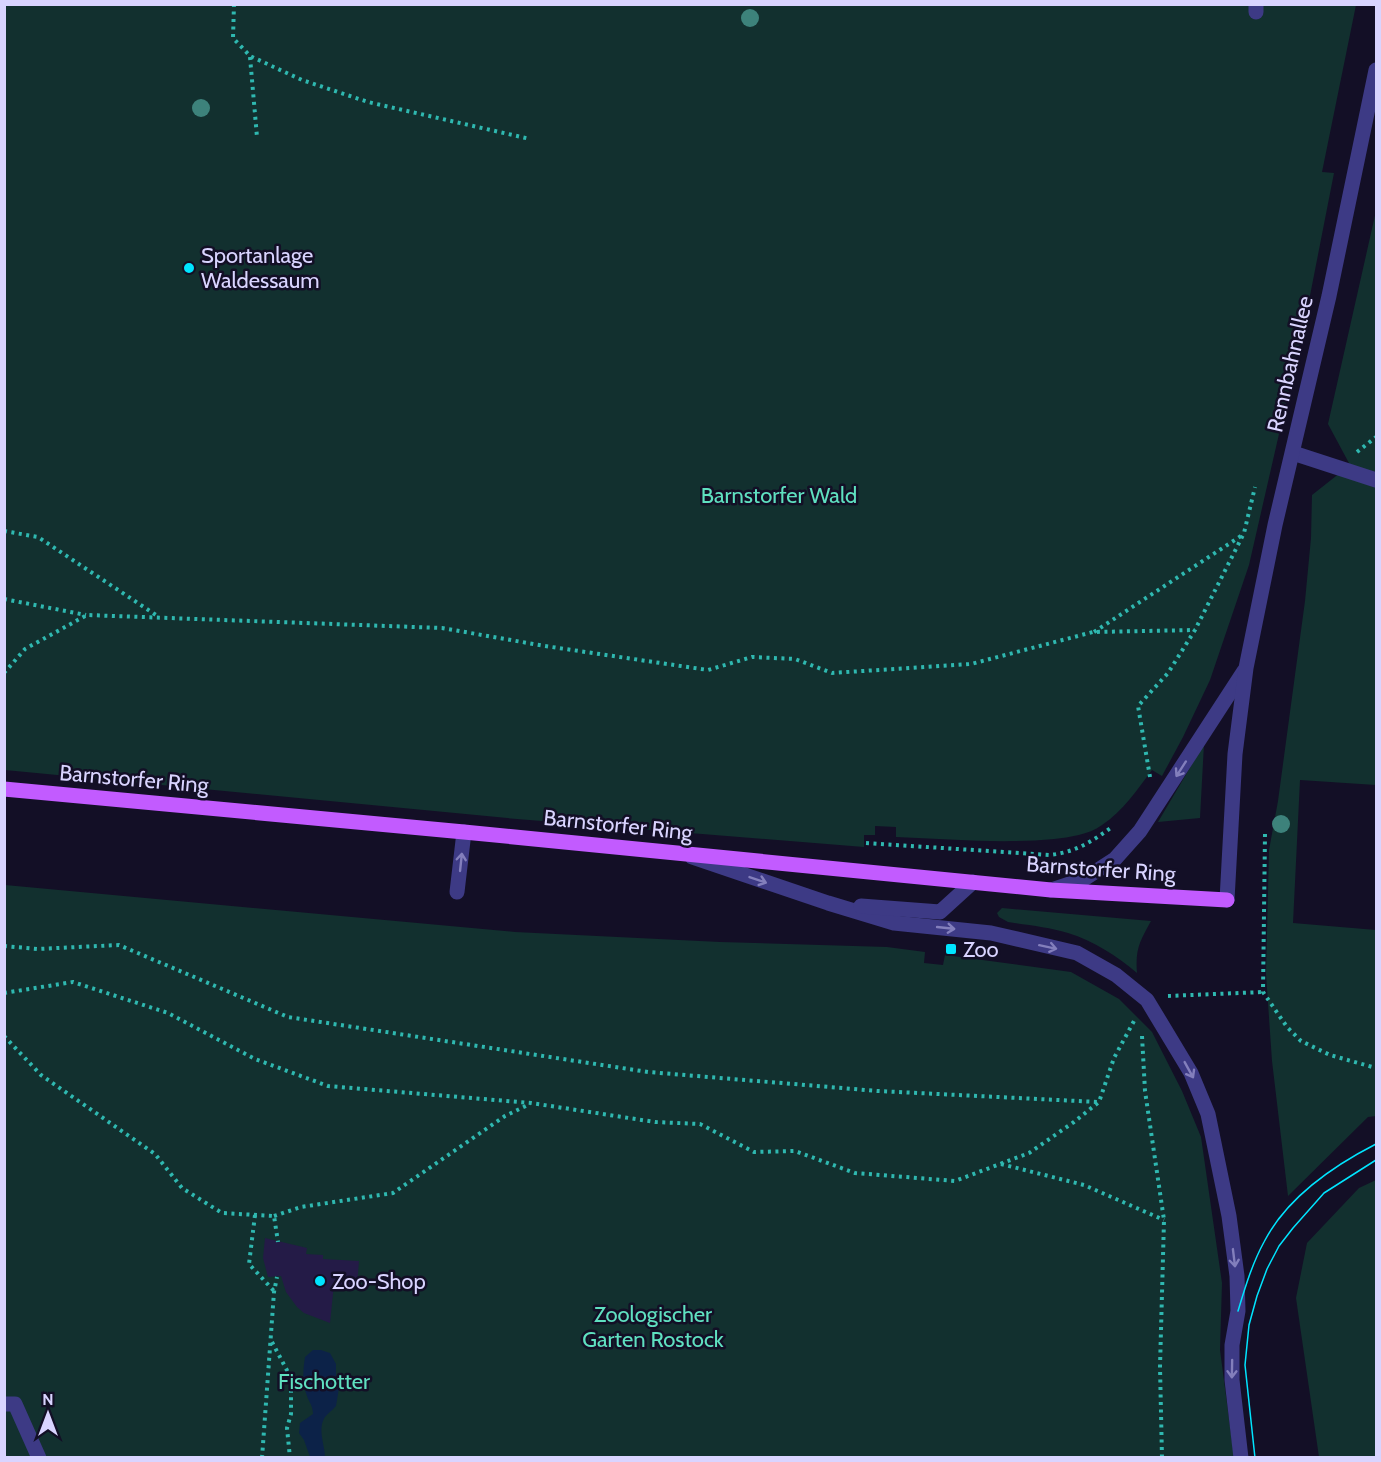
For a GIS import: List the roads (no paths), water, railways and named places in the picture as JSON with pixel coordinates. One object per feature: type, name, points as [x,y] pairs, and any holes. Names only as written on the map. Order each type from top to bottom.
[{"type":"main road","name":"Barnstorfer Ring","points":[[4,789],[1051,890],[1227,900]]},
{"type":"street","name":"Rennbahnallee","points":[[1227,900],[1235,754],[1246,668],[1275,525],[1329,296],[1377,70]]},
{"type":"street","points":[[1293,453],[1377,480]]},
{"type":"street","name":"Rennbahnallee","points":[[1051,890],[1084,879],[1115,859],[1140,831],[1246,668]]},
{"type":"street","points":[[457,892],[464,832]]},
{"type":"street","points":[[683,854],[828,903],[894,922],[991,933],[1077,953],[1116,975],[1144,1004],[1191,1073],[1208,1114],[1229,1216],[1237,1276],[1238,1311],[1232,1345],[1232,1380],[1241,1458]]},
{"type":"street","points":[[828,903],[940,912],[973,882]]},
{"type":"street","points":[[4,1404],[15,1404],[39,1458]]},
{"type":"water","points":[[313,1350],[330,1353],[336,1364],[336,1383],[339,1388],[336,1406],[323,1422],[322,1437],[325,1457],[310,1457],[299,1433],[300,1423],[313,1414],[305,1391],[303,1376],[305,1357]]},
{"type":"tram line","points":[[1238,1311],[1260,1250],[1285,1211],[1312,1184],[1376,1144]]},
{"type":"tram line","points":[[1255,1458],[1245,1365],[1249,1325],[1267,1269],[1279,1246],[1324,1193],[1376,1160]]},
{"type":"place","name":"Sportanlage Waldessaum","points":[[189,268]]},
{"type":"place","name":"Zoo","points":[[951,949]]},
{"type":"place","name":"Zoo-Shop","points":[[320,1281]]},
{"type":"park label","name":"Barnstorfer Wald","points":[[779,495]]},
{"type":"park label","name":"Zoologischer Garten Rostock","points":[[653,1326]]},
{"type":"park label","name":"Fischotter","points":[[324,1381]]}]
